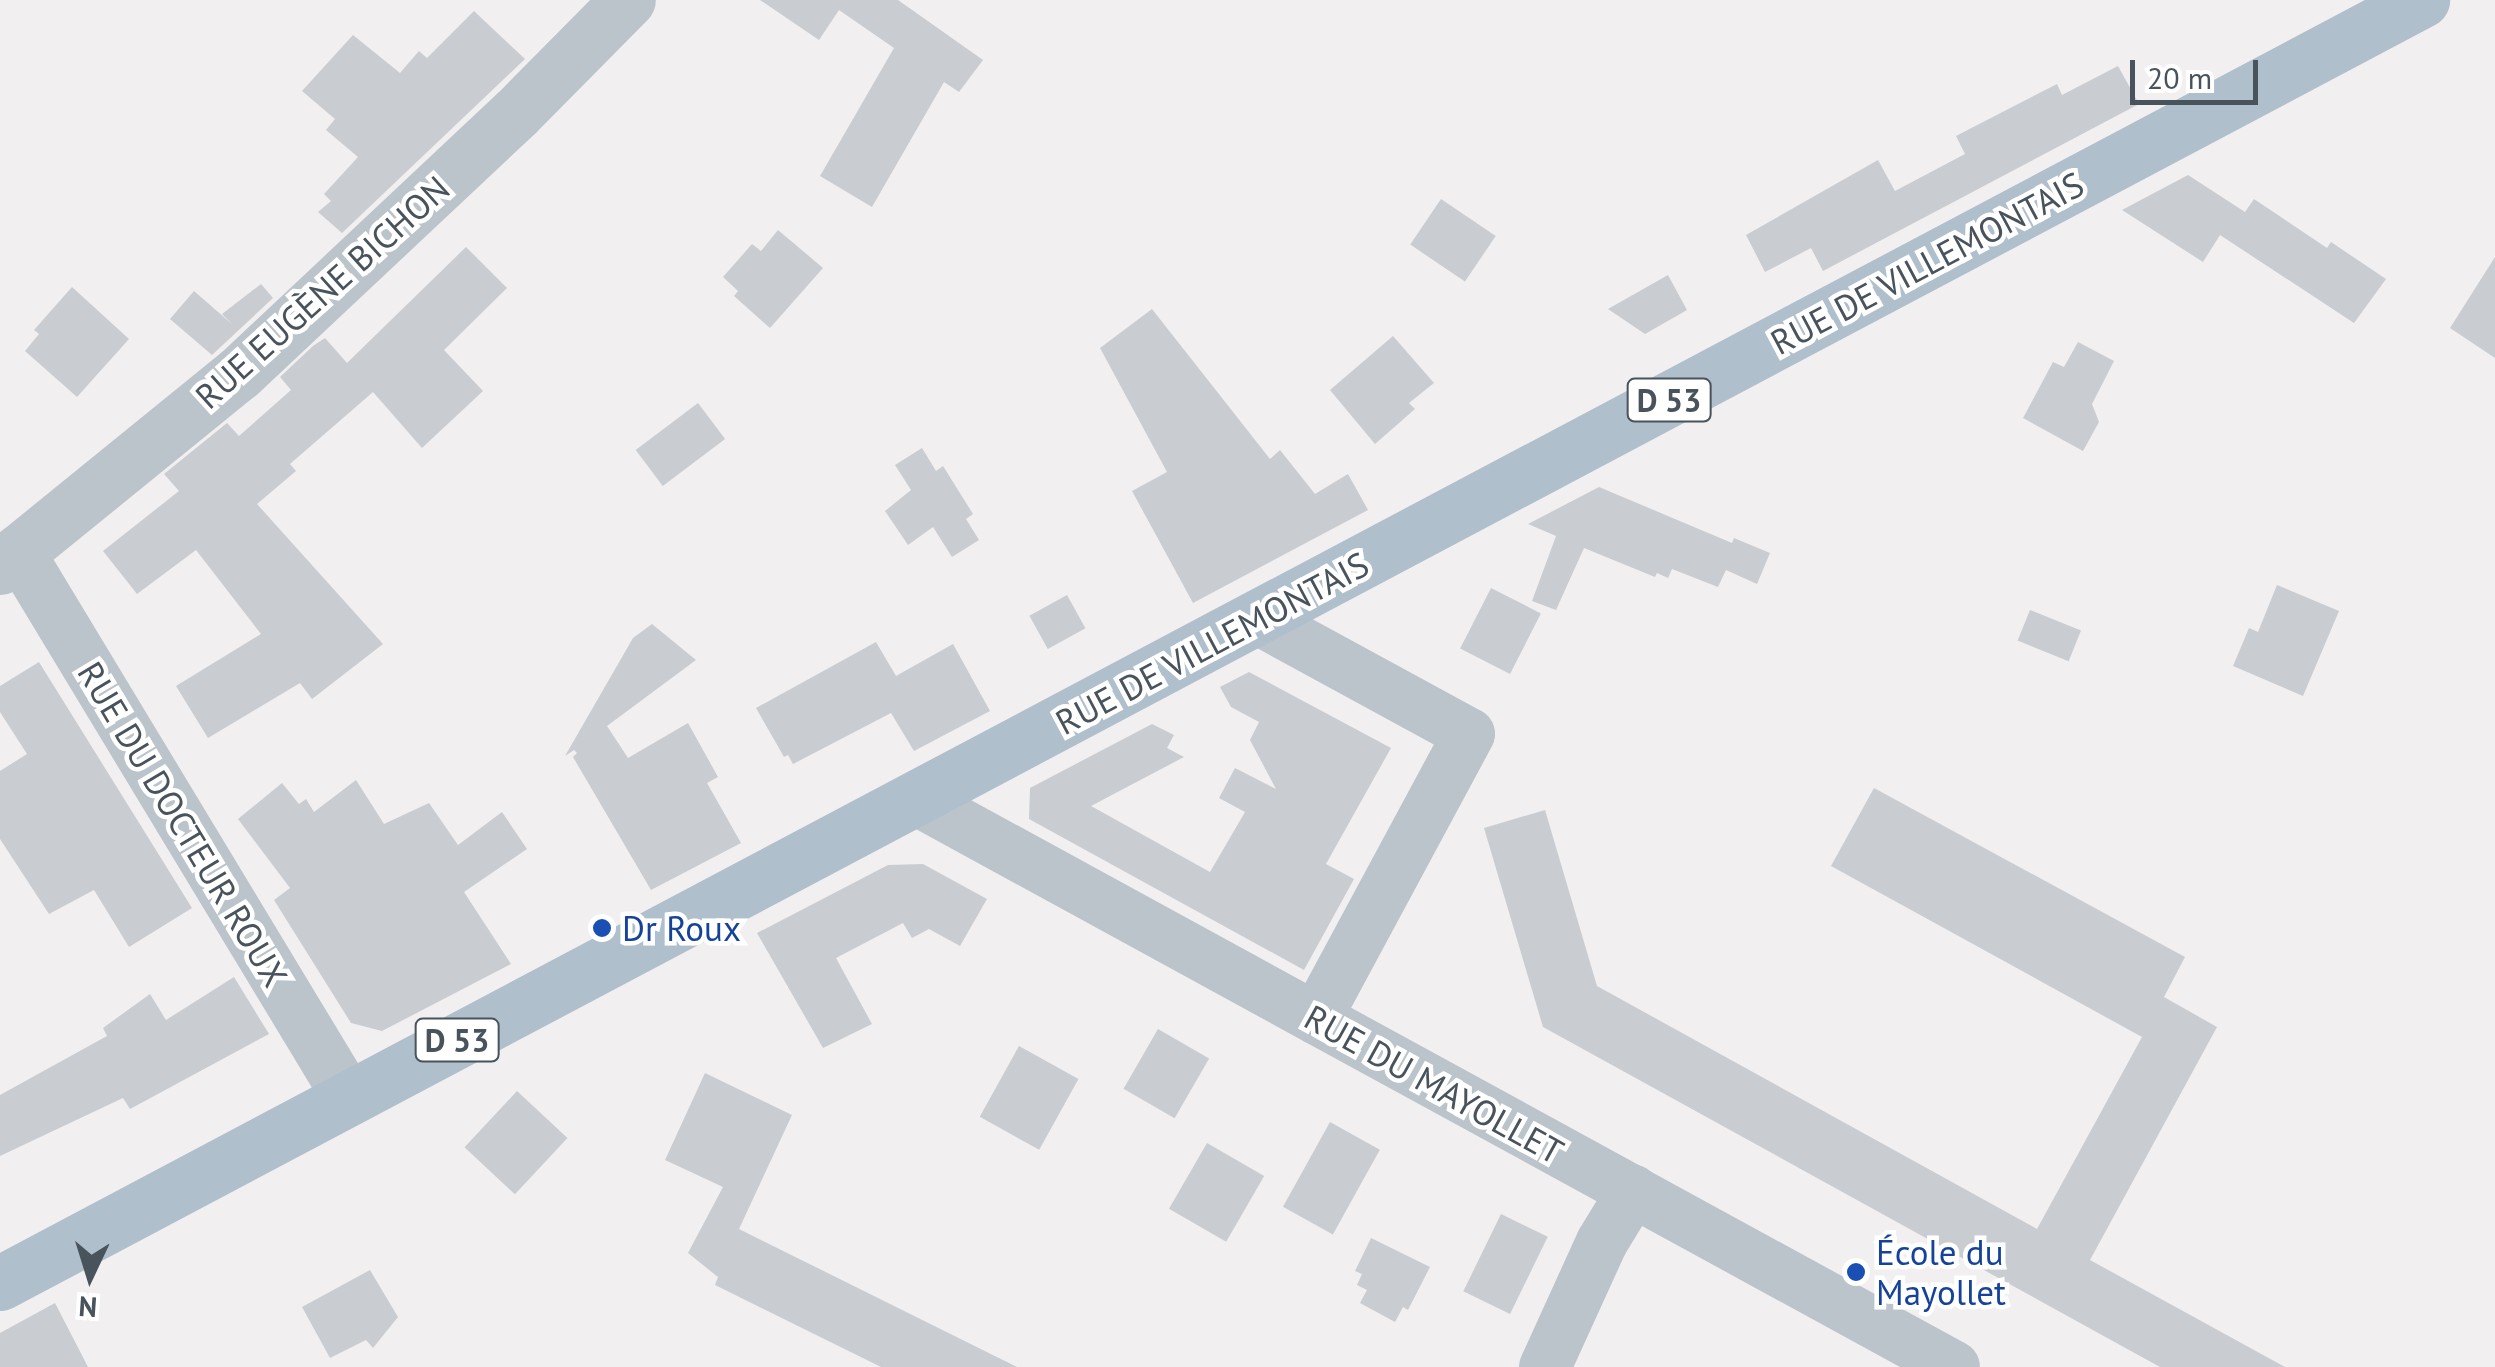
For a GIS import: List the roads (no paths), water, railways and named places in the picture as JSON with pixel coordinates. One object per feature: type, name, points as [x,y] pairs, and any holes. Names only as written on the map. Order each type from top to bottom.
[{"type":"main road","name":"RUE DE VILLEMONTAIS","points":[[0,1283],[2422,0]]},
{"type":"street","name":"RUE EUGÈNE BICHON","points":[[9,559],[240,373],[516,113],[628,0]]},
{"type":"street","name":"RUE DU DOCTEUR ROUX","points":[[9,559],[348,1097]]},
{"type":"street","points":[[1258,619],[1469,734],[1316,1018]]},
{"type":"street","name":"RUE DU MAYOLLET","points":[[915,799],[1954,1367]]},
{"type":"street","points":[[1546,1367],[1602,1242],[1633,1191]]},
{"type":"place","name":"Dr Roux","points":[[602,928]]},
{"type":"place","name":"École du Mayollet","points":[[1856,1272]]}]
